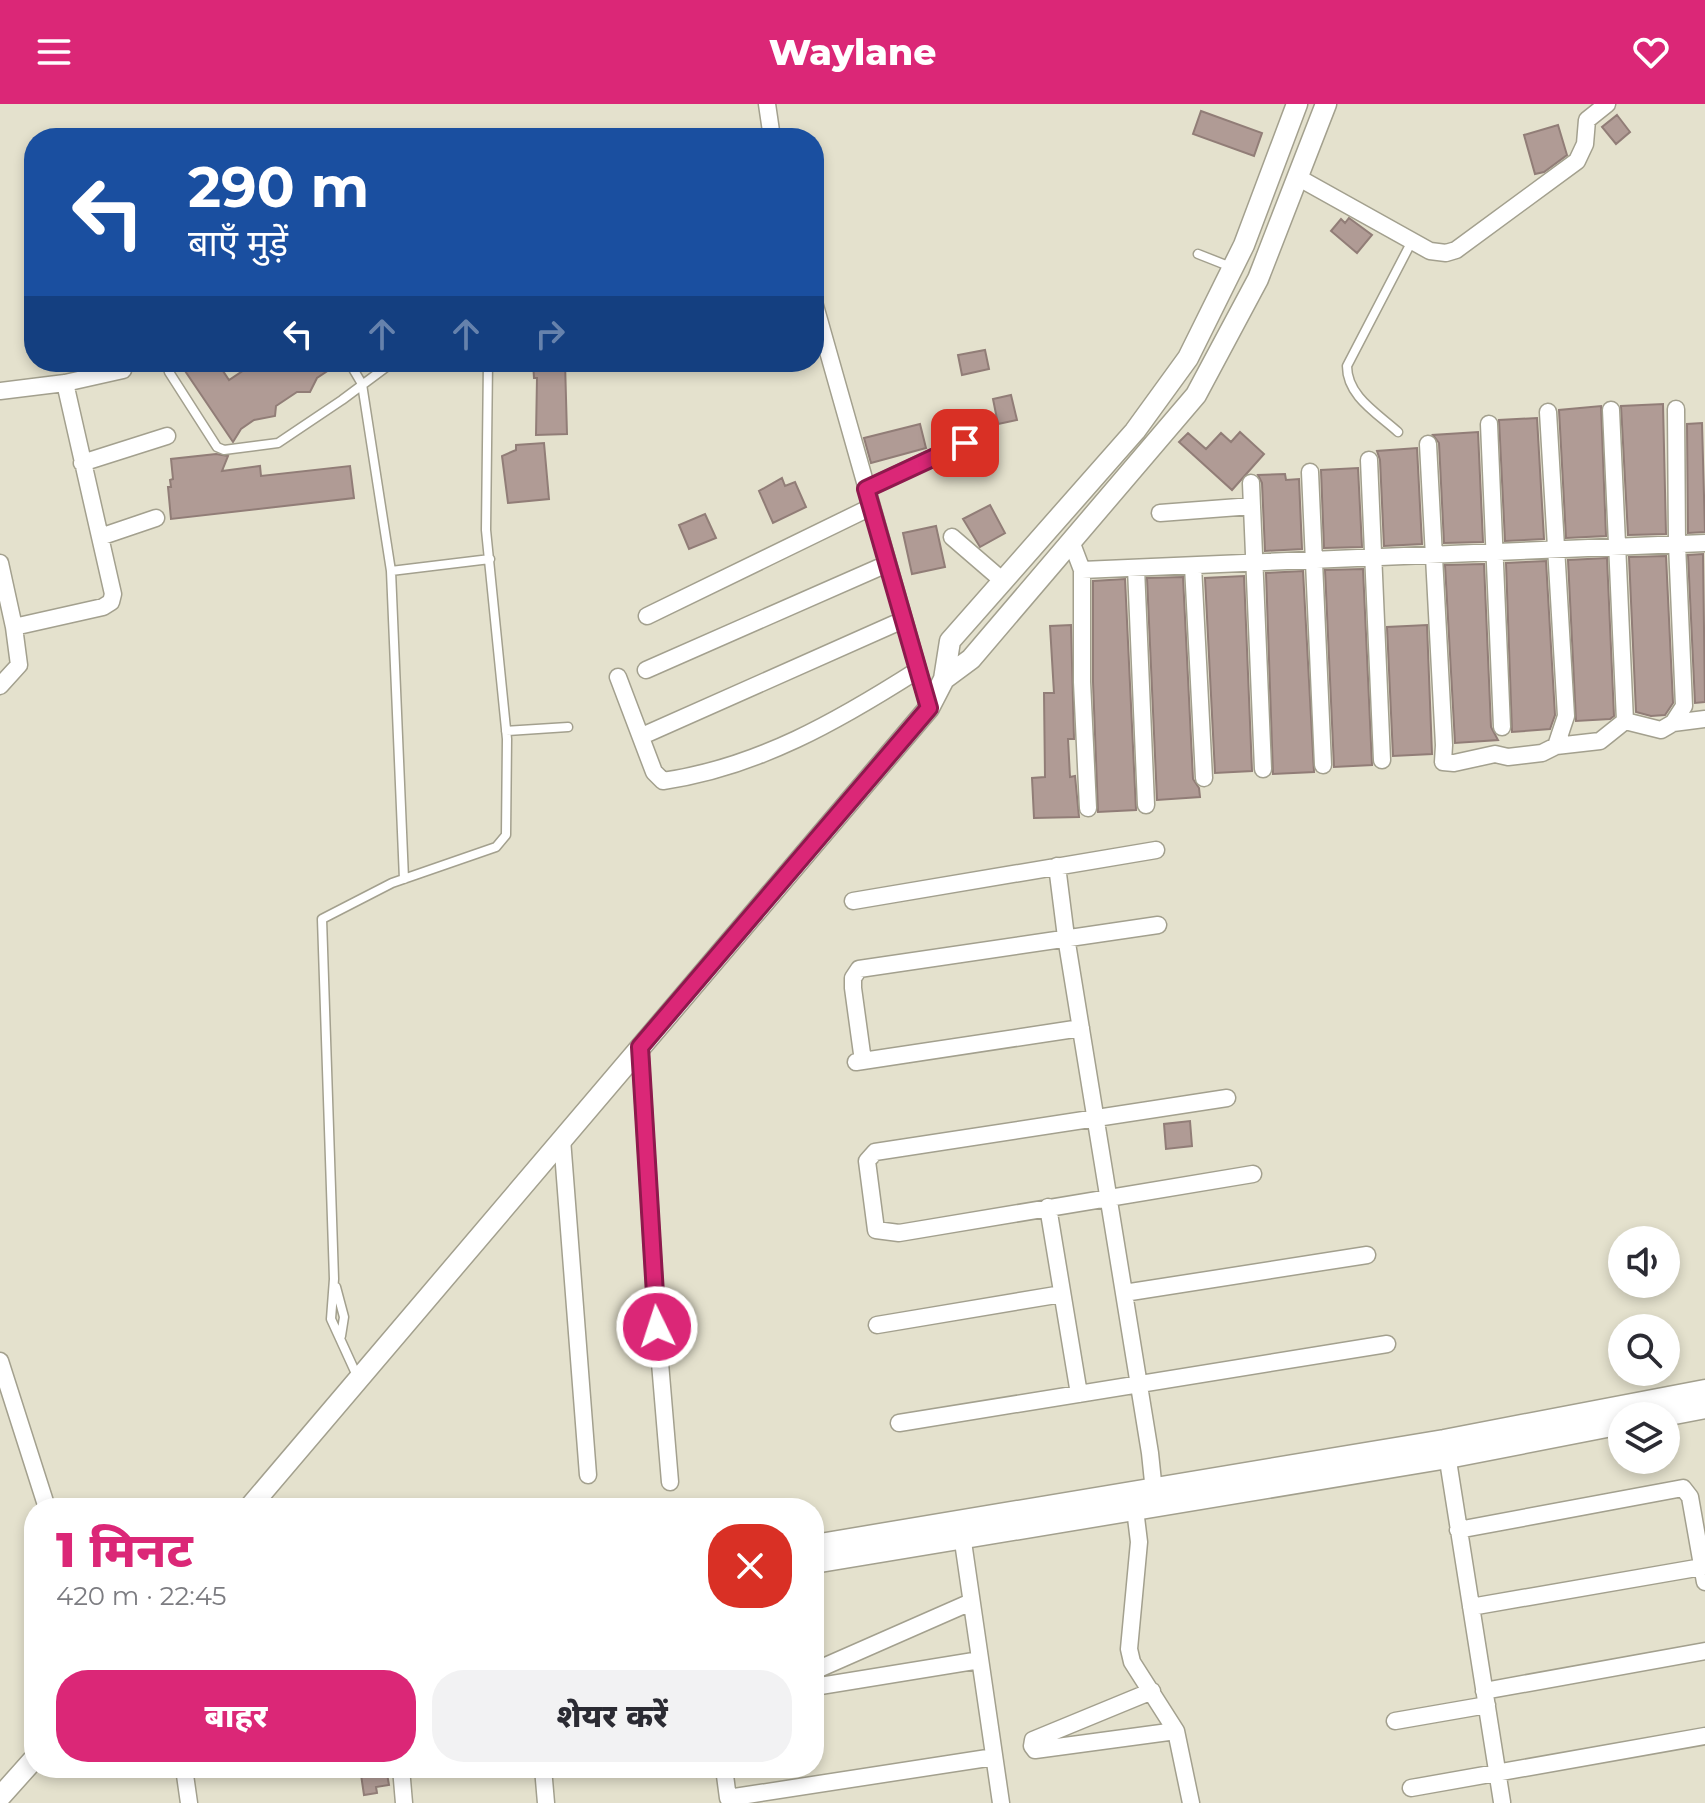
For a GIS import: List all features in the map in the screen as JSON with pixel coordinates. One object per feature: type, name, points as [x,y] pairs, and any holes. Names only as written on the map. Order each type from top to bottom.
[{"type":"street","points":[[767,104],[771,128]]},
{"type":"street","points":[[257,1498],[929,708],[944,679],[950,641],[1135,431],[1188,358],[1233,268],[1297,104]]},
{"type":"street","points":[[944,679],[971,659],[1196,395],[1258,279],[1326,104]]},
{"type":"street","points":[[1299,178],[1430,251],[1446,253],[1456,250],[1577,161],[1585,144],[1587,120],[1607,104]]},
{"type":"street","points":[[824,338],[929,708]]},
{"type":"street","points":[[0,391],[65,383],[114,372]]},
{"type":"street","points":[[14,627],[103,607],[111,602],[113,594],[65,383]]},
{"type":"street","points":[[1673,723],[1684,706],[1677,544],[1676,409]]},
{"type":"street","points":[[1611,410],[1625,721]]},
{"type":"street","points":[[1548,412],[1566,716],[1556,746]]},
{"type":"street","points":[[1489,424],[1502,727]]},
{"type":"street","points":[[866,489],[989,431]]},
{"type":"street","points":[[82,463],[167,436]]},
{"type":"street","points":[[1428,444],[1443,762],[1454,763],[1495,754],[1508,757],[1531,754],[1556,746],[1600,741],[1625,721]]},
{"type":"street","points":[[1369,460],[1382,760]]},
{"type":"street","points":[[1310,472],[1323,765]]},
{"type":"street","points":[[1251,483],[1263,769]]},
{"type":"street","points":[[1160,513],[1252,506]]},
{"type":"street","points":[[647,616],[871,507]]},
{"type":"street","points":[[100,537],[156,518]]},
{"type":"street","points":[[952,537],[1003,581]]},
{"type":"street","points":[[1071,541],[1082,570],[1082,682],[1088,808]]},
{"type":"street","points":[[1082,570],[1705,543]]},
{"type":"street","points":[[0,563],[19,665],[0,686]]},
{"type":"street","points":[[646,670],[887,564]]},
{"type":"street","points":[[1193,566],[1204,778]]},
{"type":"street","points":[[1136,568],[1146,805]]},
{"type":"street","points":[[642,736],[903,620]]},
{"type":"street","points":[[618,677],[654,772],[663,781],[766,755],[875,698],[918,670]]},
{"type":"street","points":[[1625,721],[1661,730],[1673,723],[1705,719]]},
{"type":"street","points":[[853,901],[1156,850]]},
{"type":"street","points":[[1057,866],[1139,1385],[1145,1498],[1129,1649],[1132,1662],[1176,1731],[1191,1803]]},
{"type":"street","points":[[1081,1028],[860,1061],[853,978],[859,969],[1158,925]]},
{"type":"street","points":[[640,1047],[670,1482]]},
{"type":"street","points":[[1227,1098],[875,1152],[867,1161],[876,1230],[899,1233],[1253,1174]]},
{"type":"street","points":[[562,1139],[588,1475]]},
{"type":"street","points":[[1048,1207],[1079,1394]]},
{"type":"street","points":[[1124,1293],[1367,1255]]},
{"type":"street","points":[[877,1325],[1062,1294]]},
{"type":"street","points":[[899,1423],[1387,1344]]},
{"type":"street","points":[[0,1361],[44,1498]]},
{"type":"street","points":[[1446,1449],[1705,1390]]},
{"type":"street","points":[[1680,1413],[1705,1408]]},
{"type":"street","points":[[824,1544],[961,1528],[1446,1449],[1608,1426]]},
{"type":"street","points":[[1446,1449],[1502,1802]]},
{"type":"street","points":[[1458,1530],[1683,1488],[1690,1497],[1704,1574],[1471,1607]]},
{"type":"street","points":[[824,1561],[961,1528]]},
{"type":"street","points":[[961,1528],[1001,1803]]},
{"type":"street","points":[[824,1667],[971,1602]]},
{"type":"street","points":[[1395,1721],[1705,1651]]},
{"type":"street","points":[[824,1685],[980,1660]]},
{"type":"street","points":[[1152,1691],[1033,1740],[1032,1746],[1035,1750],[1176,1731]]},
{"type":"street","points":[[1411,1788],[1705,1736]]},
{"type":"street","points":[[725,1778],[728,1798],[994,1757]]},
{"type":"street","points":[[0,1797],[24,1770]]},
{"type":"street","points":[[185,1778],[189,1803]]},
{"type":"street","points":[[402,1778],[404,1803]]},
{"type":"street","points":[[544,1778],[546,1803]]},
{"type":"lane","points":[[1398,432],[1355,393],[1347,380],[1347,366],[1412,241]]},
{"type":"lane","points":[[1198,254],[1233,268]]},
{"type":"lane","points":[[169,372],[217,447],[224,450],[278,443],[379,372]]},
{"type":"lane","points":[[355,372],[362,384],[391,571],[404,879]]},
{"type":"lane","points":[[358,1379],[331,1319],[334,1279],[322,919],[404,879],[496,847],[506,835],[506,731],[486,530],[488,372]]},
{"type":"lane","points":[[391,571],[490,559]]},
{"type":"lane","points":[[506,731],[568,727]]},
{"type":"building","points":[[1201,111],[1262,133],[1254,156],[1193,134]]},
{"type":"building","points":[[1617,115],[1630,132],[1616,144],[1602,127]]},
{"type":"building","points":[[1558,125],[1567,155],[1544,172],[1535,174],[1524,135]]},
{"type":"building","points":[[1349,218],[1372,235],[1357,253],[1331,231],[1341,219],[1345,223]]},
{"type":"building","points":[[985,350],[989,369],[962,375],[958,355]]},
{"type":"building","points":[[186,372],[224,372],[229,380],[241,372],[326,372],[317,378],[310,392],[297,392],[276,406],[275,416],[254,420],[241,429],[233,442]]},
{"type":"building","points":[[534,372],[565,372],[567,434],[536,435],[537,378],[534,378]]},
{"type":"building","points":[[1011,395],[1017,420],[998,424],[993,399]]},
{"type":"building","points":[[1663,404],[1666,534],[1628,535],[1621,406]]},
{"type":"building","points":[[1601,406],[1606,536],[1566,538],[1559,410]]},
{"type":"building","points":[[1537,418],[1544,539],[1505,541],[1499,420]]},
{"type":"building","points":[[1702,423],[1705,532],[1688,533],[1687,424]]},
{"type":"building","points":[[920,424],[926,448],[871,463],[864,438]]},
{"type":"building","points":[[1240,432],[1264,454],[1232,490],[1179,442],[1188,433],[1206,449],[1221,433],[1231,442]]},
{"type":"building","points":[[1478,432],[1483,542],[1444,543],[1439,443],[1433,435]]},
{"type":"building","points":[[544,443],[549,499],[508,503],[502,456],[516,450],[516,445]]},
{"type":"building","points":[[1417,448],[1422,544],[1384,546],[1377,451]]},
{"type":"building","points":[[216,454],[228,456],[222,471],[260,466],[261,476],[350,466],[354,498],[171,519],[168,487],[171,487],[170,480],[173,479],[171,459]]},
{"type":"building","points":[[1358,468],[1362,547],[1324,548],[1321,470]]},
{"type":"building","points":[[1285,474],[1286,480],[1299,479],[1302,549],[1265,551],[1262,483],[1258,475]]},
{"type":"building","points":[[782,478],[785,486],[795,482],[806,507],[773,523],[759,491]]},
{"type":"building","points":[[990,505],[1005,533],[980,547],[963,519]]},
{"type":"building","points":[[705,514],[716,538],[689,549],[679,525]]},
{"type":"building","points":[[936,526],[945,567],[912,574],[903,533]]},
{"type":"building","points":[[1703,554],[1705,702],[1695,703],[1688,555]]},
{"type":"building","points":[[1666,556],[1673,703],[1665,715],[1651,716],[1636,712],[1629,557]]},
{"type":"building","points":[[1607,558],[1614,716],[1610,719],[1576,721],[1568,560]]},
{"type":"building","points":[[1546,561],[1555,715],[1550,729],[1512,732],[1506,563]]},
{"type":"building","points":[[1484,564],[1491,727],[1498,740],[1455,743],[1445,565]]},
{"type":"building","points":[[1363,569],[1372,765],[1334,767],[1325,570]]},
{"type":"building","points":[[1303,571],[1314,772],[1273,774],[1266,573]]},
{"type":"building","points":[[1244,576],[1252,771],[1215,773],[1205,578]]},
{"type":"building","points":[[1183,577],[1193,779],[1200,797],[1157,800],[1147,578]]},
{"type":"building","points":[[1125,579],[1136,810],[1098,812],[1093,581]]},
{"type":"building","points":[[1071,625],[1074,739],[1068,739],[1070,777],[1075,776],[1079,817],[1034,818],[1032,778],[1045,777],[1044,693],[1054,693],[1050,626]]},
{"type":"building","points":[[1427,625],[1432,754],[1393,756],[1387,627]]},
{"type":"building","points":[[1190,1121],[1192,1146],[1166,1149],[1164,1124]]},
{"type":"building","points":[[361,1778],[388,1778],[389,1785],[376,1787],[377,1793],[364,1795]]},
{"type":"route","points":[[657,1327],[640,1047],[929,708],[866,489],[965,443]]}]
